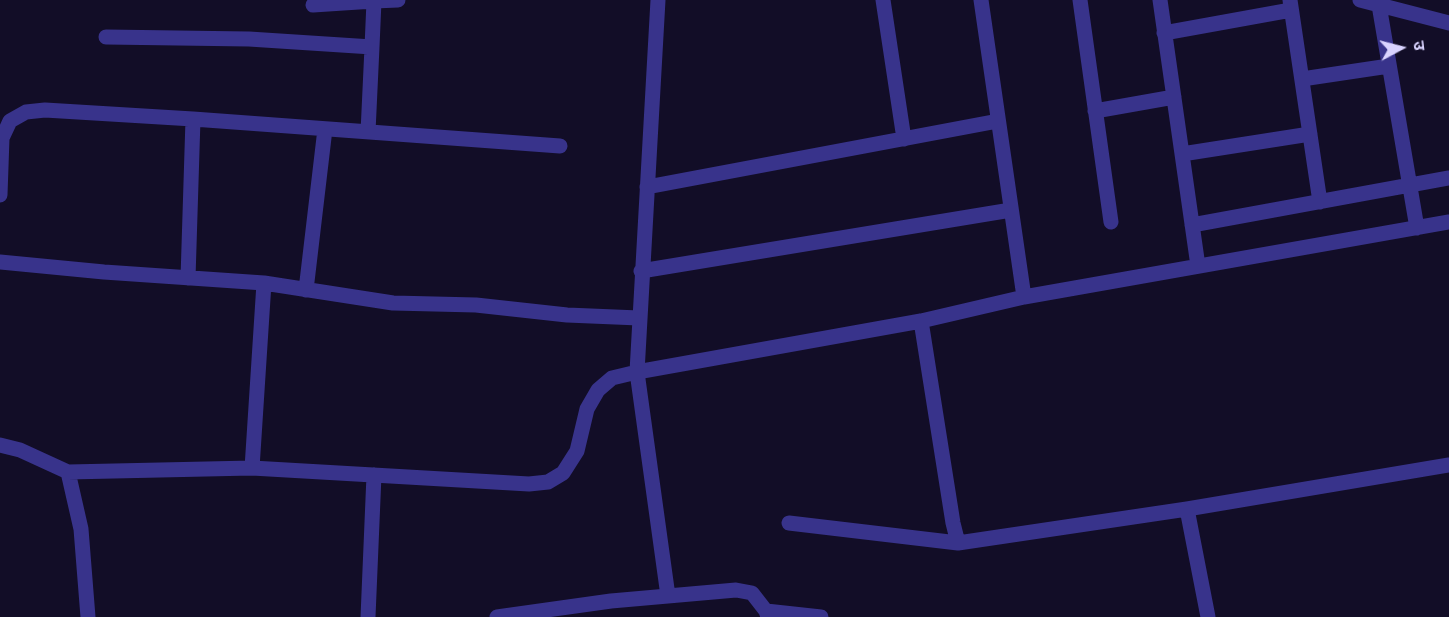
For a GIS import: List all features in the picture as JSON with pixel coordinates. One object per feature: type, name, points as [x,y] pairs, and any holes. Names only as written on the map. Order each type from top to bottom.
[{"type":"street","points":[[313,4],[398,0]]},
{"type":"street","points":[[658,0],[637,372],[668,596]]},
{"type":"street","points":[[884,0],[904,139]]},
{"type":"street","points":[[981,0],[1024,297]]},
{"type":"street","points":[[1080,0],[1111,222]]},
{"type":"street","points":[[1160,0],[1198,266]]},
{"type":"street","points":[[1360,0],[1449,23]]},
{"type":"street","points":[[368,132],[374,1]]},
{"type":"street","points":[[1164,33],[1291,5],[1320,202]]},
{"type":"street","points":[[1379,5],[1417,228]]},
{"type":"street","points":[[106,37],[249,39],[372,47]]},
{"type":"street","points":[[1302,80],[1389,66]]},
{"type":"street","points":[[1095,111],[1174,96]]},
{"type":"street","points":[[0,195],[2,138],[10,121],[26,112],[45,110],[560,146]]},
{"type":"street","points":[[188,278],[194,119]]},
{"type":"street","points":[[647,187],[998,121]]},
{"type":"street","points":[[306,290],[325,129]]},
{"type":"street","points":[[1182,154],[1310,134]]},
{"type":"street","points":[[1192,225],[1449,178]]},
{"type":"street","points":[[641,271],[1011,210]]},
{"type":"street","points":[[0,445],[20,450],[68,472],[252,468],[529,484],[548,482],[563,473],[577,451],[587,409],[598,390],[612,378],[921,321],[1024,297],[1449,222]]},
{"type":"street","points":[[0,262],[264,283],[393,303],[476,305],[567,315],[639,318]]},
{"type":"street","points":[[252,468],[264,283]]},
{"type":"street","points":[[921,321],[958,543]]},
{"type":"street","points":[[789,523],[958,543],[1187,509],[1449,465]]},
{"type":"street","points":[[68,472],[81,529],[88,617]]},
{"type":"street","points":[[368,617],[374,475]]},
{"type":"street","points":[[1187,509],[1208,617]]},
{"type":"street","points":[[497,617],[563,612],[668,596],[736,590],[752,593],[767,614],[821,617]]}]
